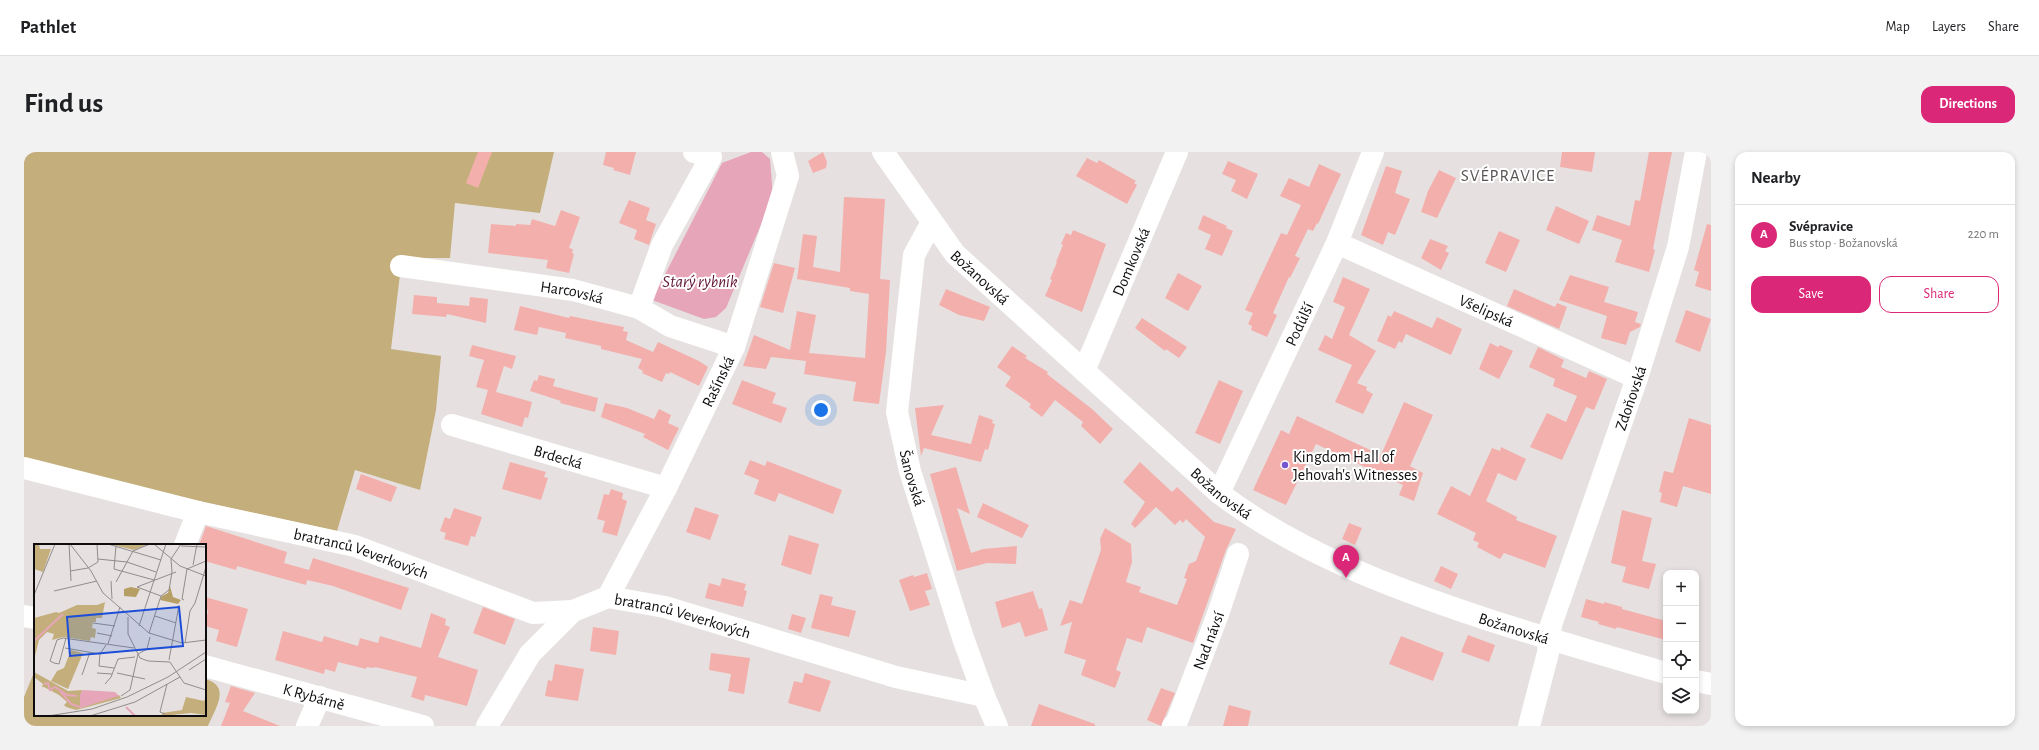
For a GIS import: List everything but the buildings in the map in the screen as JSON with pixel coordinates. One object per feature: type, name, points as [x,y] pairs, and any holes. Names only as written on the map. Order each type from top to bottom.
[{"type":"street","points":[[639,308],[662,245],[711,157],[694,152]]},
{"type":"street","name":"Rašínská","points":[[608,597],[666,488],[734,346],[788,176],[782,152]]},
{"type":"street","name":"Božanovská","points":[[883,152],[955,254],[1219,493],[1250,516],[1276,531],[1369,576],[1440,604],[1550,639],[1663,672]]},
{"type":"street","name":"Domkovská","points":[[1084,370],[1177,152]]},
{"type":"street","name":"Podůlší","points":[[1219,493],[1337,243],[1373,152]]},
{"type":"street","name":"Zdoňovská","points":[[1529,726],[1548,654],[1551,624],[1637,378],[1678,247],[1696,152]]},
{"type":"street","name":"Šanovská","points":[[932,222],[914,255],[898,412],[910,472],[984,696],[997,726]]},
{"type":"street","name":"Všelipská","points":[[1337,243],[1637,378]]},
{"type":"street","name":"Harcovská","points":[[401,266],[573,290],[639,308],[670,326],[734,346]]},
{"type":"street","name":"Brdecká","points":[[452,425],[666,488]]},
{"type":"street","name":"bratranců Veverkových","points":[[24,468],[198,512],[355,546],[533,613],[573,611],[608,597],[665,607],[896,677],[984,696]]},
{"type":"street","points":[[185,544],[198,512]]},
{"type":"street","name":"Nad návsí","points":[[1173,726],[1176,724],[1215,622],[1238,554]]},
{"type":"street","points":[[487,726],[530,654],[573,611]]},
{"type":"street","points":[[24,616],[34,618]]},
{"type":"street","name":"K Rybárně","points":[[206,666],[423,726]]},
{"type":"street","points":[[1699,682],[1711,684]]},
{"type":"street","points":[[307,726],[320,697]]},
{"type":"shaded area","points":[[24,152],[554,152],[540,213],[455,203],[450,258],[402,258],[391,349],[441,356],[436,410],[420,490],[355,470],[337,531],[106,481],[24,460]]},
{"type":"shaded area","points":[[34,672],[34,716],[206,716],[206,679],[213,682],[218,687],[220,692],[217,706],[208,726],[24,726],[24,697]]},
{"type":"water","name":"Starý rybník","points":[[751,152],[762,152],[770,159],[773,196],[726,308],[716,317],[704,319],[652,300],[722,163]]},
{"type":"place","name":"Kingdom Hall of Jehovah's Witnesses","points":[[1285,465]]},
{"type":"place","name":"Svépravice","points":[[1346,578]]},
{"type":"district","name":"SVÉPRAVICE","points":[[1508,175]]}]
